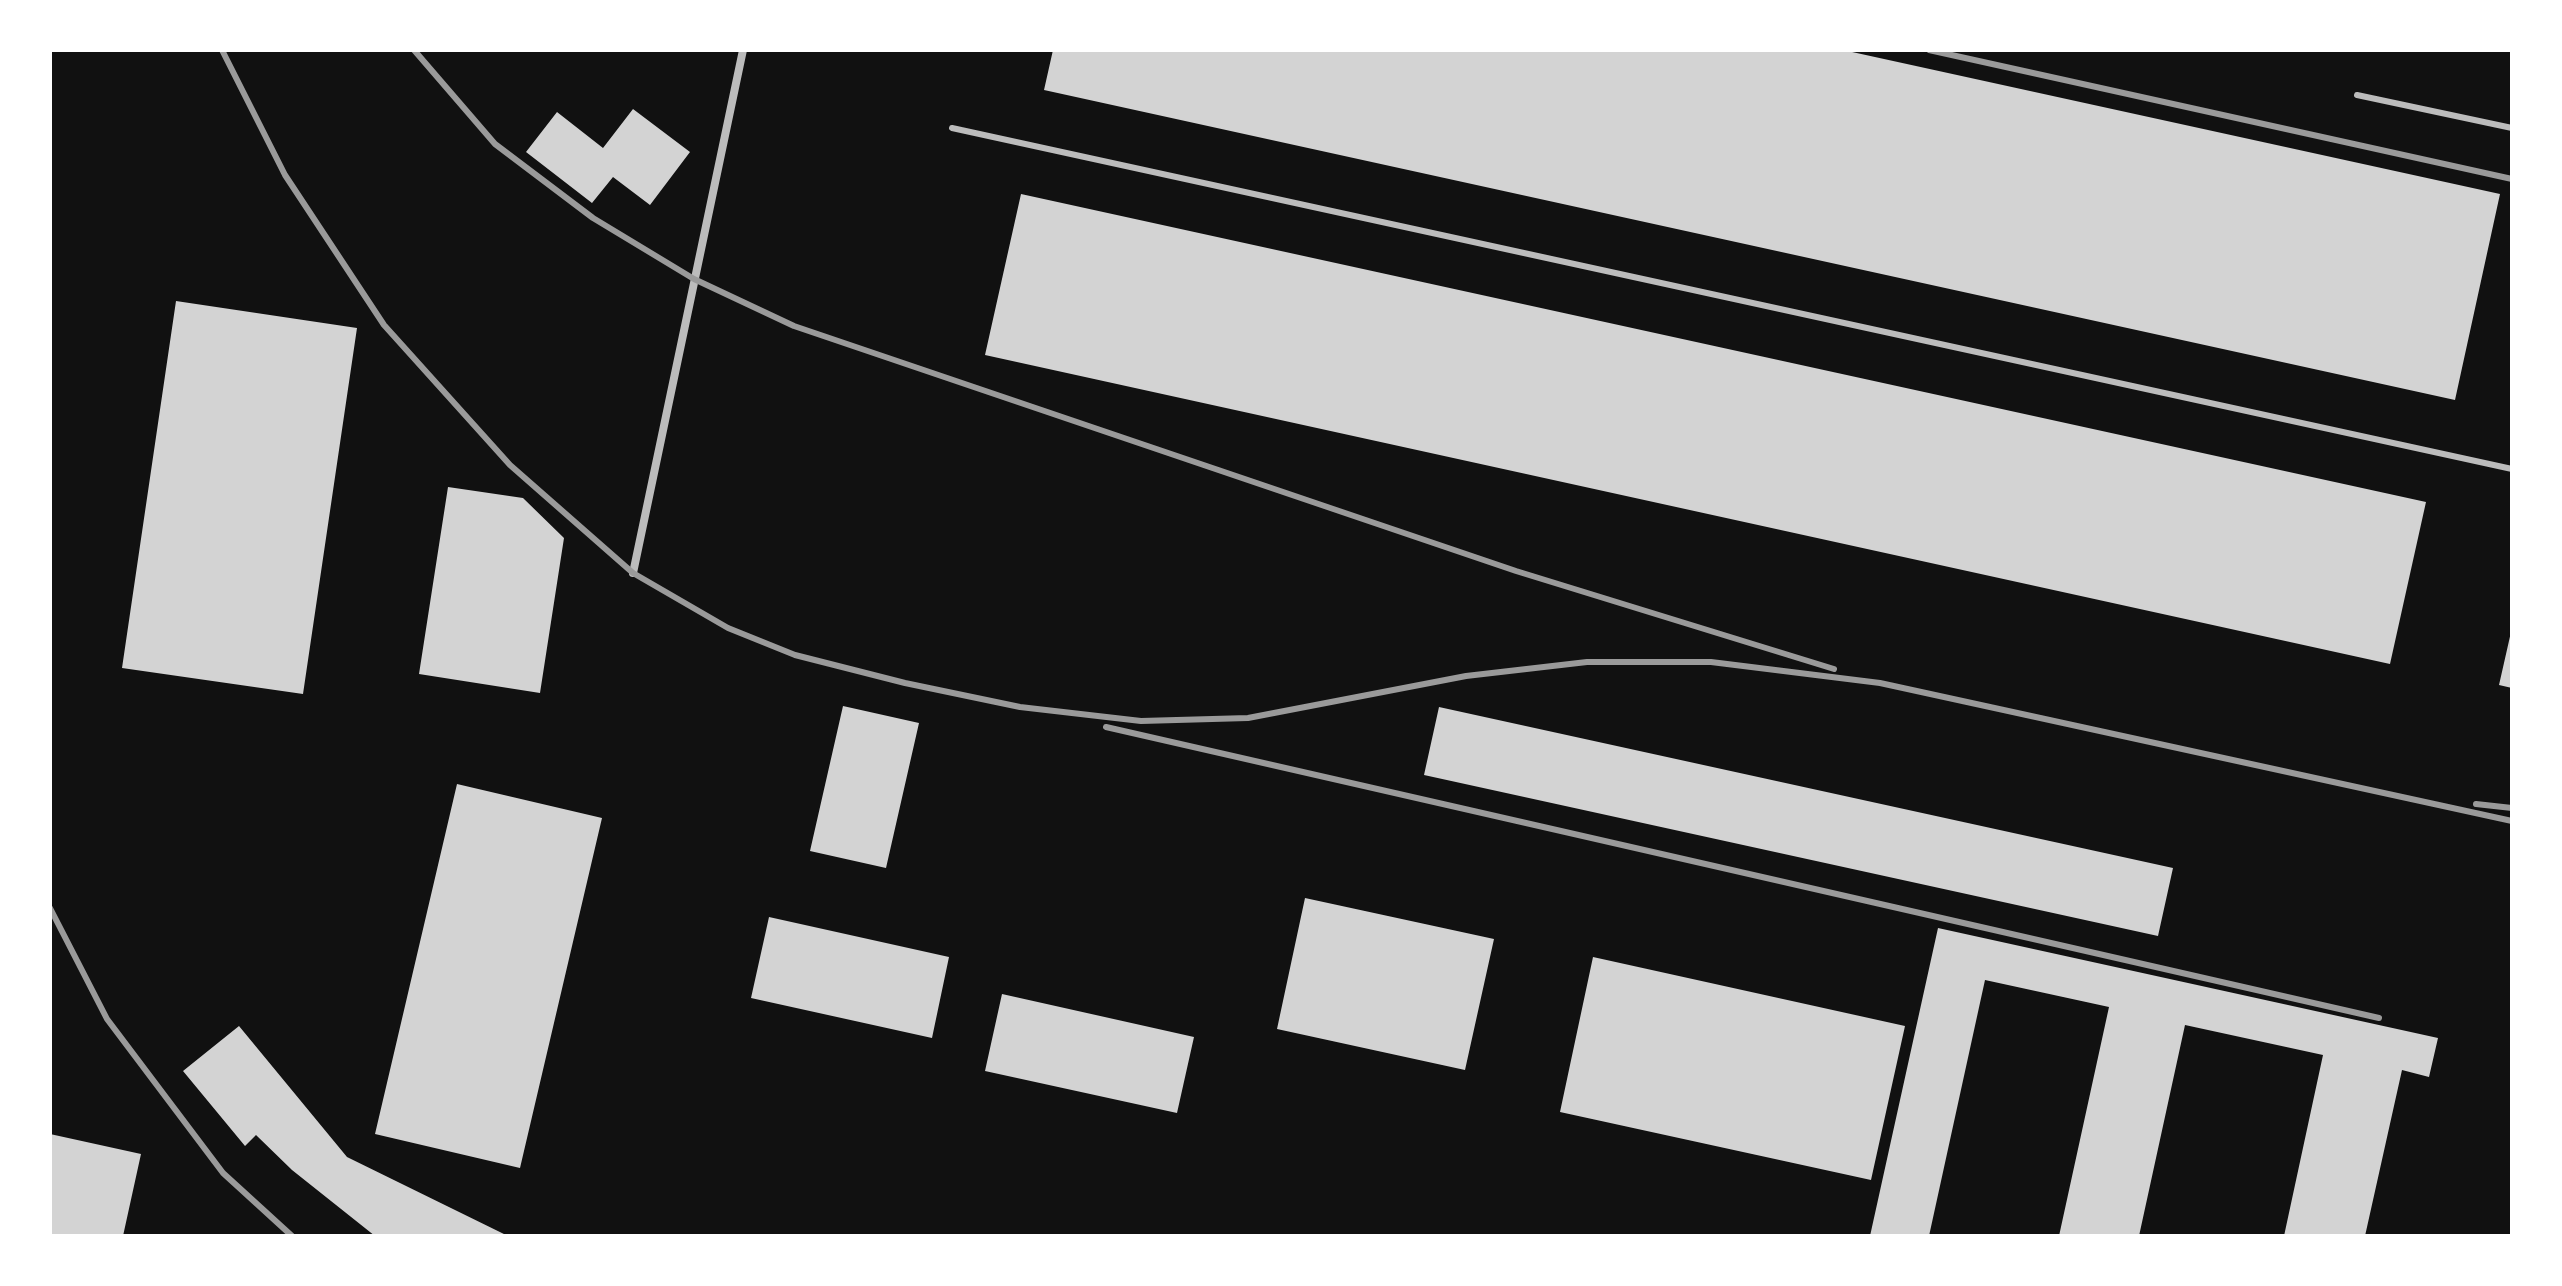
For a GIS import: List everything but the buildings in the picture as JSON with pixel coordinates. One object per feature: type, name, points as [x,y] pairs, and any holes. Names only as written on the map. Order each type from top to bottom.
[{"type":"street","points":[[633,573],[743,50]]},
{"type":"lane","points":[[2357,95],[2512,128]]},
{"type":"lane","points":[[952,128],[2512,469]]},
{"type":"railway","points":[[222,50],[285,175],[384,325],[510,465],[633,573],[728,628],[795,655],[905,683],[1020,707],[1141,721],[1248,718],[1466,676],[1587,662],[1711,662],[1880,683],[2512,821]]},
{"type":"railway","points":[[414,50],[495,144],[593,218],[694,279],[794,326],[1516,571],[1834,669]]},
{"type":"railway","points":[[1929,50],[2512,179]]},
{"type":"railway","points":[[1106,727],[2379,1018]]},
{"type":"railway","points":[[2476,804],[2512,808]]},
{"type":"railway","points":[[50,908],[107,1019],[223,1173],[292,1236]]}]
